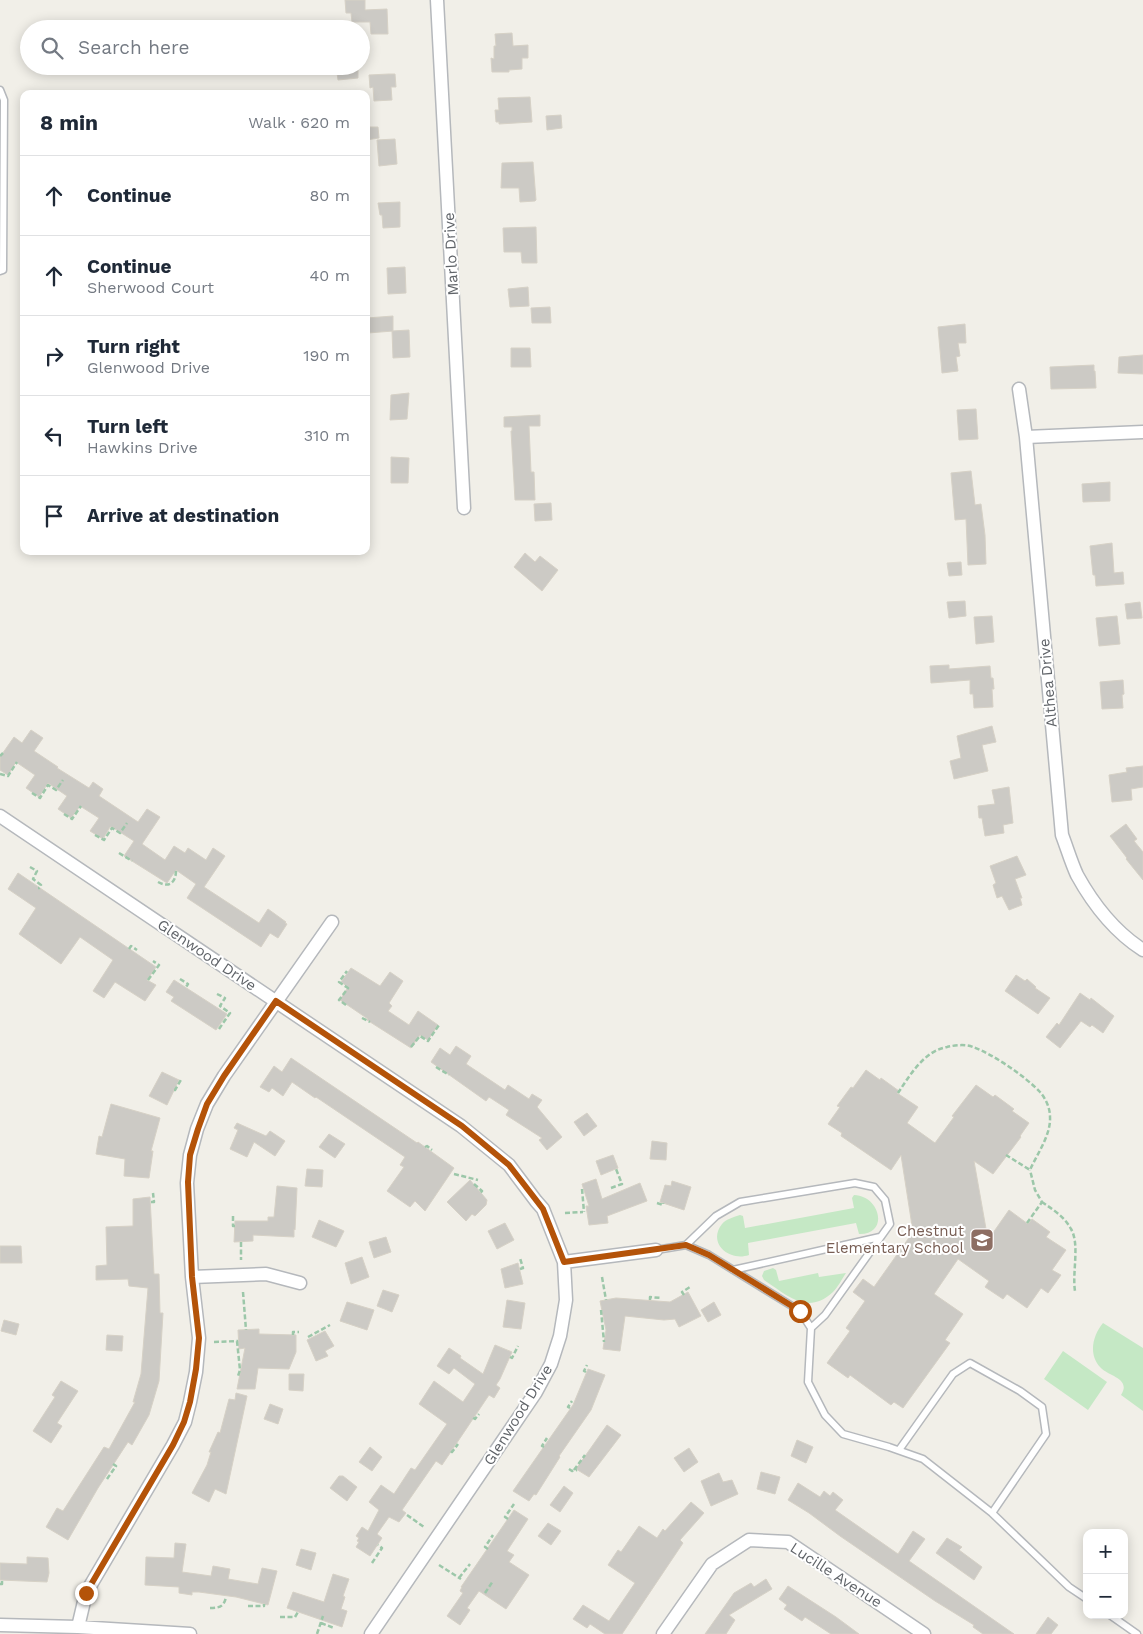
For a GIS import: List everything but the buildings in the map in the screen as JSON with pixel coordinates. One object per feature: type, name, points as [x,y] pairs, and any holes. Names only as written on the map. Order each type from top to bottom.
[{"type":"street","name":"Marlo Drive","points":[[437,0],[464,508]]},
{"type":"street","name":"Althea Drive","points":[[1019,389],[1026,437],[1062,835],[1077,874],[1102,912],[1128,940],[1143,950]]},
{"type":"street","points":[[1026,437],[1143,432]]},
{"type":"street","name":"Glenwood Drive","points":[[1,820],[462,1126],[509,1165],[543,1209],[564,1262],[566,1300],[560,1336],[549,1369],[536,1392],[371,1634]]},
{"type":"street","points":[[78,1627],[86,1593],[173,1445],[184,1422],[196,1372],[199,1338],[192,1277],[188,1182],[190,1155],[207,1104],[224,1076],[332,922]]},
{"type":"street","points":[[564,1262],[656,1250]]},
{"type":"street","points":[[192,1277],[266,1274],[300,1283]]},
{"type":"street","name":"Lucille Avenue","points":[[663,1634],[712,1564],[749,1540],[788,1542],[924,1634]]},
{"type":"street","points":[[0,1625],[78,1627],[190,1634]]},
{"type":"lane","points":[[0,90],[4,100],[4,110],[3,270],[0,271]]},
{"type":"lane","points":[[686,1245],[716,1216],[740,1202],[855,1183],[874,1187],[885,1200],[890,1224],[826,1315],[811,1328]]},
{"type":"lane","points":[[733,1270],[880,1237]]},
{"type":"lane","points":[[656,1250],[686,1245],[709,1255],[800,1311],[811,1328],[808,1382],[825,1415],[843,1434],[923,1459],[992,1514],[1069,1587],[1083,1596]]},
{"type":"lane","points":[[899,1450],[953,1374],[970,1363],[1020,1391],[1042,1408],[1046,1434],[992,1514]]},
{"type":"lane","points":[[1116,1619],[1137,1634]]},
{"type":"path","points":[[0,756],[3,753]]},
{"type":"path","points":[[0,774],[8,776],[17,762]]},
{"type":"path","points":[[32,793],[40,798],[48,784],[56,790],[64,780]]},
{"type":"path","points":[[64,814],[72,819],[80,806]]},
{"type":"path","points":[[96,835],[104,840],[112,828],[120,833],[127,823]]},
{"type":"path","points":[[119,853],[132,861]]},
{"type":"path","points":[[30,867],[37,871],[33,879],[42,885],[38,888]]},
{"type":"path","points":[[158,882],[164,885],[171,884],[175,879],[176,870]]},
{"type":"path","points":[[129,949],[131,946],[137,950]]},
{"type":"path","points":[[148,980],[158,965],[153,961]]},
{"type":"path","points":[[346,1004],[339,1000],[348,988],[339,982],[347,971]]},
{"type":"path","points":[[180,979],[188,984],[186,988]]},
{"type":"path","points":[[217,994],[224,998],[220,1006],[230,1013],[219,1030],[218,1028]]},
{"type":"path","points":[[362,1018],[370,1022]]},
{"type":"path","points":[[412,1047],[420,1036],[428,1041],[438,1024]]},
{"type":"path","points":[[898,1093],[912,1071],[926,1057],[945,1047],[972,1046],[990,1055],[1023,1077],[1041,1093],[1049,1105],[1050,1117],[1048,1131],[1030,1170],[1035,1190],[1042,1202],[1057,1212],[1072,1229],[1075,1246],[1075,1291]]},
{"type":"path","points":[[436,1067],[449,1075]]},
{"type":"path","points":[[174,1090],[176,1090],[182,1078]]},
{"type":"path","points":[[426,1147],[432,1150]]},
{"type":"path","points":[[1006,1155],[1030,1170]]},
{"type":"path","points":[[611,1188],[622,1184],[616,1169]]},
{"type":"path","points":[[454,1174],[478,1180]]},
{"type":"path","points":[[474,1184],[482,1191],[479,1194]]},
{"type":"path","points":[[565,1213],[584,1212],[582,1189]]},
{"type":"path","points":[[150,1202],[154,1202],[153,1193]]},
{"type":"path","points":[[1027,1223],[1042,1202]]},
{"type":"path","points":[[657,1203],[663,1205],[663,1203]]},
{"type":"path","points":[[233,1216],[233,1226],[235,1226]]},
{"type":"path","points":[[241,1242],[241,1260]]},
{"type":"path","points":[[520,1258],[523,1268],[520,1268]]},
{"type":"path","points":[[602,1278],[606,1300]]},
{"type":"path","points":[[684,1295],[682,1292],[690,1287]]},
{"type":"path","points":[[244,1292],[246,1330]]},
{"type":"path","points":[[650,1300],[650,1296],[661,1298]]},
{"type":"path","points":[[601,1310],[604,1342]]},
{"type":"path","points":[[308,1337],[330,1325]]},
{"type":"path","points":[[293,1335],[293,1332],[299,1332]]},
{"type":"path","points":[[214,1342],[238,1341],[240,1370],[238,1376]]},
{"type":"path","points":[[510,1357],[512,1358],[518,1346]]},
{"type":"path","points":[[586,1372],[584,1371],[587,1365]]},
{"type":"path","points":[[570,1408],[568,1407],[572,1401]]},
{"type":"path","points":[[473,1418],[475,1419],[479,1414]]},
{"type":"path","points":[[544,1447],[542,1446],[547,1438]]},
{"type":"path","points":[[451,1451],[458,1444]]},
{"type":"path","points":[[569,1469],[575,1470],[584,1455]]},
{"type":"path","points":[[107,1479],[116,1466],[113,1464]]},
{"type":"path","points":[[508,1519],[505,1518],[514,1504]]},
{"type":"path","points":[[407,1515],[424,1527]]},
{"type":"path","points":[[488,1550],[485,1548],[493,1535]]},
{"type":"path","points":[[372,1563],[382,1548],[378,1546]]},
{"type":"path","points":[[439,1565],[460,1579],[470,1564]]},
{"type":"path","points":[[0,1584],[2,1584],[2,1581]]},
{"type":"path","points":[[485,1593],[493,1581]]},
{"type":"path","points":[[210,1608],[222,1607],[226,1597]]},
{"type":"path","points":[[248,1606],[264,1606],[264,1604]]},
{"type":"path","points":[[280,1616],[295,1617],[298,1612]]},
{"type":"path","points":[[317,1634],[323,1616]]},
{"type":"path","points":[[321,1623],[334,1628]]},
{"type":"green space","points":[[854,1195],[863,1197],[870,1202],[878,1215],[878,1222],[875,1228],[869,1233],[859,1234],[856,1223],[748,1243],[749,1255],[741,1256],[734,1256],[728,1253],[719,1244],[717,1238],[718,1231],[724,1222],[733,1217],[743,1216],[745,1228],[854,1208],[852,1198]]},
{"type":"green space","points":[[773,1268],[776,1270],[779,1281],[818,1273],[819,1277],[846,1273],[833,1292],[824,1299],[806,1303],[789,1297],[764,1280],[762,1276],[764,1271]]},
{"type":"green space","points":[[1103,1323],[1143,1348],[1143,1411],[1121,1395],[1124,1389],[1121,1381],[1103,1370],[1096,1362],[1093,1351],[1094,1339]]},
{"type":"green space","points":[[1063,1351],[1107,1382],[1088,1410],[1044,1379]]},
{"type":"place","name":"Chestnut Elementary School","points":[[982,1240]]},
{"type":"route","points":[[86,1593],[173,1445],[184,1422],[196,1372],[199,1338],[192,1277],[188,1182],[190,1155],[207,1104],[276,1001],[462,1126],[509,1165],[543,1209],[564,1262],[686,1245],[709,1255],[800,1311]]}]
